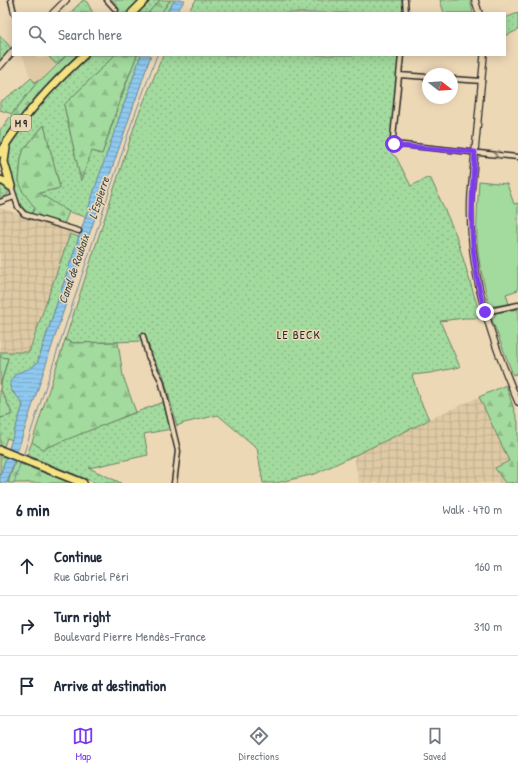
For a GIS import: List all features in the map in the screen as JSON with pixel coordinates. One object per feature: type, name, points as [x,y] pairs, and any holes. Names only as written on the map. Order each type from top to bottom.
[{"type":"highway","points":[[133,12],[145,0]]},
{"type":"highway","name":"M 9","points":[[0,152],[44,94],[83,56]]},
{"type":"highway","points":[[11,186],[3,159],[12,135]]},
{"type":"highway","points":[[0,180],[11,186]]},
{"type":"highway","points":[[0,450],[83,483]]},
{"type":"street","points":[[11,0],[14,12]]},
{"type":"street","points":[[54,12],[66,0]]},
{"type":"street","points":[[107,0],[116,10]]},
{"type":"street","points":[[404,0],[406,12]]},
{"type":"street","points":[[476,0],[480,12]]},
{"type":"street","points":[[0,66],[12,52]]},
{"type":"street","points":[[402,56],[393,141],[395,145],[518,157]]},
{"type":"street","points":[[484,56],[471,208],[472,242],[476,276],[485,312],[518,404]]},
{"type":"street","points":[[399,75],[422,77]]},
{"type":"street","points":[[458,79],[482,81]]},
{"type":"street","points":[[11,186],[19,209],[26,215],[79,231]]},
{"type":"street","points":[[0,202],[14,197]]},
{"type":"street","points":[[485,312],[518,305]]},
{"type":"street","points":[[142,336],[148,356],[161,380],[178,450],[174,483]]},
{"type":"shaded area","points":[[22,56],[36,56],[37,59],[49,57],[56,64],[44,78],[35,82],[29,74]]},
{"type":"shaded area","points":[[0,208],[72,231],[29,352],[0,352]]},
{"type":"shaded area","points":[[479,397],[509,461],[495,468],[505,483],[359,483],[354,455]]},
{"type":"green space","points":[[83,0],[87,2],[92,12],[71,12]]},
{"type":"green space","points":[[111,0],[139,0],[127,12],[116,12],[119,10]]},
{"type":"green space","points":[[149,0],[160,0],[149,12],[138,12]]},
{"type":"green space","points":[[160,0],[170,0],[162,12],[149,12]]},
{"type":"green space","points":[[170,0],[175,0],[167,12],[162,12]]},
{"type":"green space","points":[[196,0],[402,0],[404,12],[188,12]]},
{"type":"green space","points":[[440,0],[470,0],[473,12],[444,12]]},
{"type":"green space","points":[[518,13],[518,30],[506,36],[506,18]]},
{"type":"green space","points":[[0,35],[11,48],[0,60]]},
{"type":"green space","points":[[50,56],[66,56],[56,64]]},
{"type":"green space","points":[[66,56],[76,56],[29,106],[0,146],[0,130],[38,81],[44,78]]},
{"type":"green space","points":[[88,56],[114,56],[64,105],[81,180],[92,151],[102,154],[132,67],[137,56],[141,56],[86,217],[69,212],[38,193],[60,188],[44,125],[24,149],[21,158],[19,181],[35,208],[31,215],[24,210],[16,196],[6,165],[6,155],[11,142],[69,73]]},
{"type":"green space","points":[[114,56],[137,56],[122,93],[102,154],[92,151],[81,181],[64,105]]},
{"type":"green space","points":[[163,56],[399,56],[390,144],[392,154],[396,157],[411,186],[427,178],[431,179],[456,235],[481,318],[440,321],[460,367],[412,375],[419,398],[429,419],[315,474],[276,483],[263,483],[257,448],[218,415],[177,426],[163,374],[154,360],[147,341],[74,343],[65,340],[137,118]]},
{"type":"green space","points":[[31,78],[35,82],[38,81],[12,114],[0,110],[0,102]]},
{"type":"green space","points":[[44,125],[60,188],[39,193],[69,212],[64,224],[31,215],[35,208],[23,192],[19,181],[21,158],[24,149]]},
{"type":"green space","points":[[479,181],[507,184],[514,204],[518,203],[518,290],[506,294],[509,304],[493,306],[489,304],[478,248],[477,225]]},
{"type":"green space","points":[[0,182],[7,185],[8,194],[0,199]]},
{"type":"green space","points":[[70,234],[79,237],[38,361],[31,369],[16,374],[12,392],[19,398],[23,405],[12,440],[7,438],[4,446],[0,445],[0,418],[11,415],[11,411],[0,388],[8,358],[0,357],[0,352],[29,352]]},
{"type":"green space","points":[[518,309],[518,373],[513,375],[492,320],[496,313]]},
{"type":"green space","points":[[65,340],[74,343],[118,342],[123,376],[136,412],[43,449],[32,442]]},
{"type":"green space","points":[[0,357],[8,358],[0,386]]},
{"type":"green space","points":[[506,385],[518,422],[518,483],[505,483],[495,468],[509,461],[479,397]]},
{"type":"green space","points":[[0,388],[11,411],[11,415],[0,418]]},
{"type":"green space","points":[[163,402],[171,429],[144,434],[148,455],[89,468],[121,483],[96,483],[27,455],[32,442],[43,448]]},
{"type":"green space","points":[[0,453],[7,456],[0,476]]},
{"type":"green space","points":[[15,462],[66,481],[66,483],[8,483]]},
{"type":"water","points":[[175,0],[185,0],[177,12],[167,12]]},
{"type":"water","name":"Canal de Roubaix","points":[[141,56],[151,56],[74,279],[7,483],[0,483],[0,476],[23,405],[11,388],[11,381],[14,376],[32,367],[38,361]]},
{"type":"waterway","name":"L'Espierre","points":[[23,456],[131,125],[157,56]]},
{"type":"waterway","name":"L'Espierre","points":[[14,483],[21,461]]},
{"type":"district","name":"LE BECK","points":[[299,335]]},
{"type":"route","points":[[394,144],[400,146],[475,152],[471,194],[471,229],[476,276],[485,312]]}]
